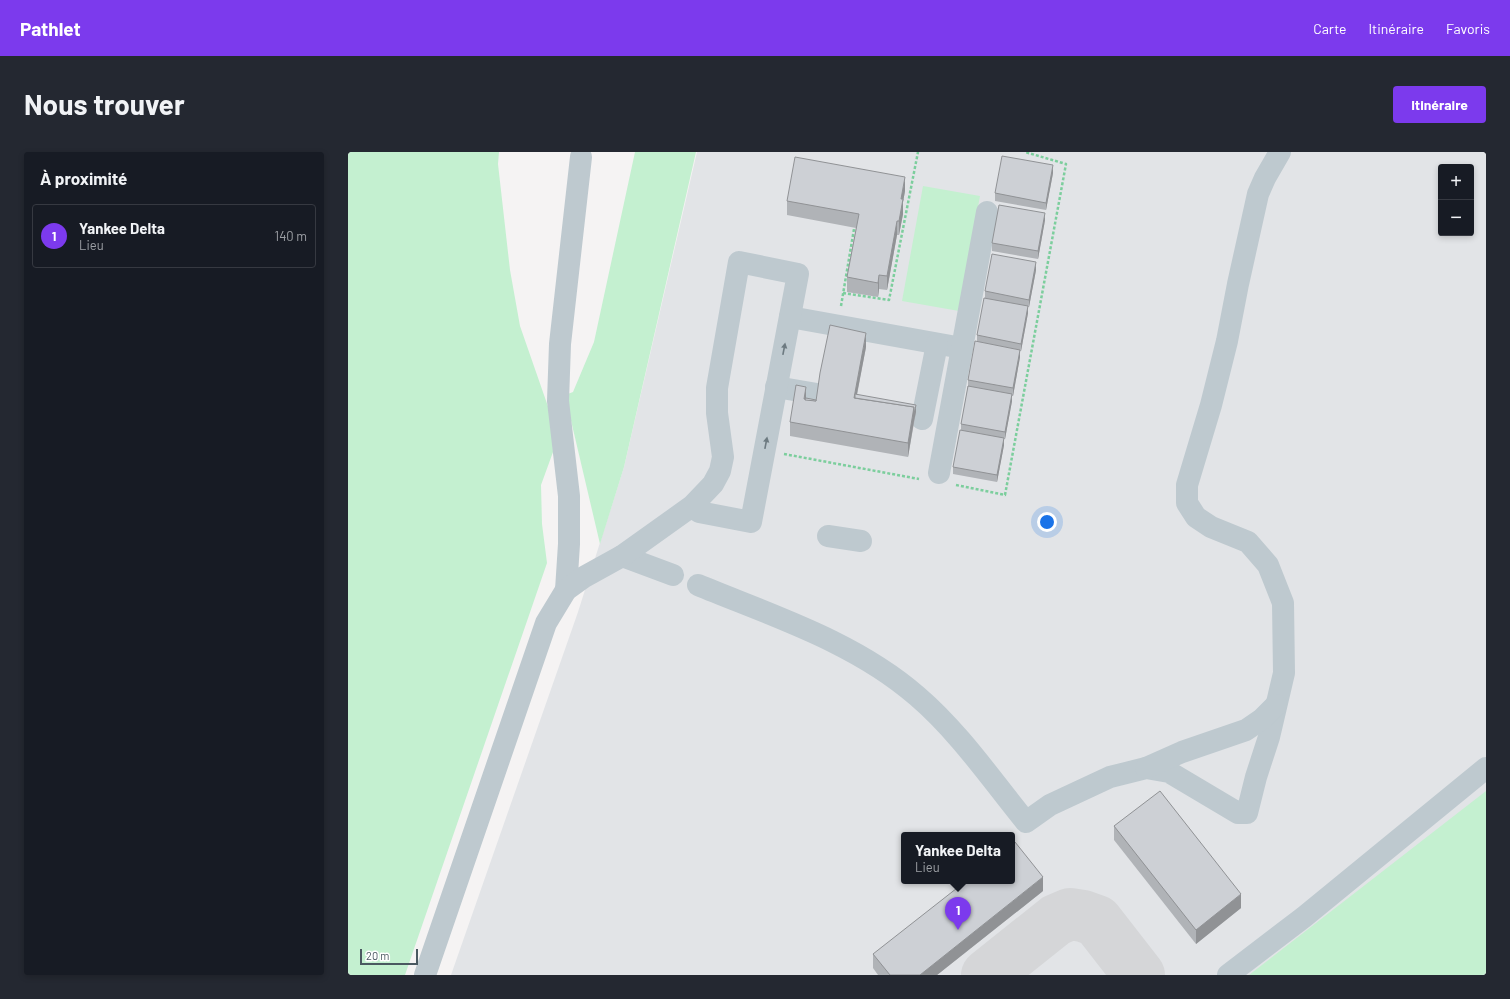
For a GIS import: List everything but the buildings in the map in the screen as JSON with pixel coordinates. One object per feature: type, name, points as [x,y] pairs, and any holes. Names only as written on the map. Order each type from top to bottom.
[{"type":"lane","points":[[1146,768],[1169,772],[1238,813],[1247,813],[1256,777],[1269,737],[1284,673],[1283,603],[1268,565],[1248,542],[1211,527],[1196,517],[1187,503],[1187,485],[1228,341],[1238,284],[1258,194],[1261,152]]},
{"type":"lane","points":[[1258,194],[1265,178],[1280,152]]},
{"type":"lane","points":[[566,590],[569,544],[569,496],[558,401],[560,344],[581,157]]},
{"type":"lane","points":[[939,472],[987,212]]},
{"type":"lane","points":[[426,975],[546,623],[566,590],[584,577],[622,556],[692,506],[713,484],[720,471],[723,457],[717,413],[717,388],[739,262],[798,274],[751,522],[699,512],[692,506]]},
{"type":"lane","points":[[790,317],[962,348]]},
{"type":"lane","points":[[922,419],[938,344]]},
{"type":"lane","points":[[776,387],[817,394]]},
{"type":"lane","points":[[828,536],[861,541]]},
{"type":"lane","points":[[622,556],[673,575]]},
{"type":"lane","points":[[698,586],[831,640],[882,670],[917,695],[949,727],[1026,822],[1050,805],[1110,777],[1146,768],[1182,752],[1246,730],[1262,719],[1276,705]]},
{"type":"lane","points":[[1228,975],[1304,918],[1486,768]]},
{"type":"path","points":[[843,293],[889,300],[918,152]]},
{"type":"path","points":[[840,313],[854,229]]},
{"type":"shaded area","points":[[697,152],[1486,152],[1486,975],[451,975],[578,612],[624,467]]},
{"type":"green space","points":[[348,152],[499,152],[498,164],[510,270],[520,326],[552,418],[553,452],[541,485],[542,524],[547,563],[405,975],[348,975]]},
{"type":"green space","points":[[635,152],[696,152],[624,467],[600,544],[565,395],[573,392],[594,342]]},
{"type":"green space","points":[[923,186],[980,196],[959,311],[902,301]]},
{"type":"green space","points":[[1486,791],[1486,975],[1249,975]]},
{"type":"taxiway","points":[[987,975],[1056,920],[1070,914],[1083,916],[1097,921],[1139,975]]},
{"type":"place","name":"Yankee Delta","points":[[958,930]]}]
